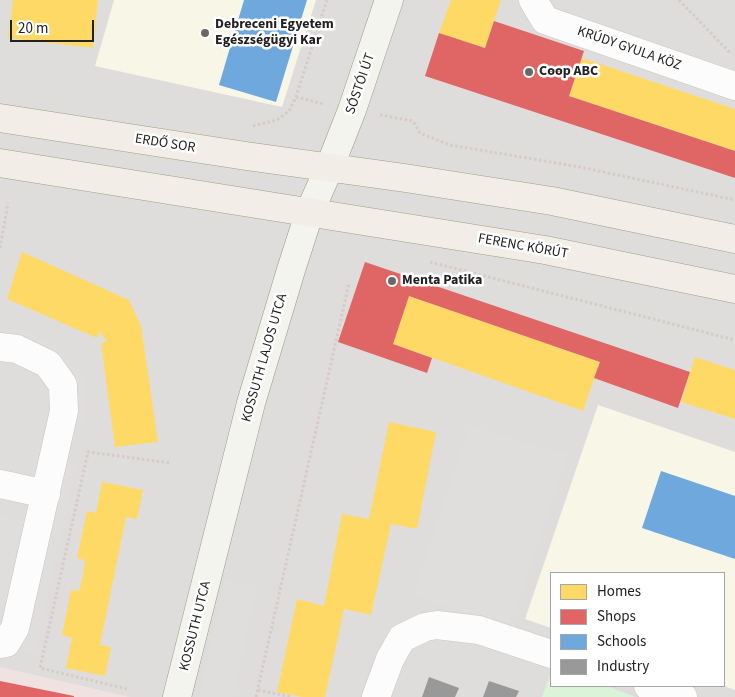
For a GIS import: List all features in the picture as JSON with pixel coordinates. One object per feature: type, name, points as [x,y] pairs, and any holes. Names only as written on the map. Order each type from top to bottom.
[{"type":"main road","name":"ERDŐ SOR","points":[[0,118],[246,156],[330,166]]},
{"type":"main road","points":[[0,163],[310,211]]},
{"type":"main road","points":[[330,166],[552,201],[735,239]]},
{"type":"main road","name":"FERENC KÖRÚT","points":[[310,211],[545,250],[735,289]]},
{"type":"street","name":"SÓSTÓI ÚT","points":[[330,166],[352,110],[389,0]]},
{"type":"street","name":"KRÚDY GYULA KÖZ","points":[[533,0],[545,20],[735,86]]},
{"type":"street","name":"KOSSUTH LAJOS UTCA","points":[[214,555],[251,403],[310,211],[330,166]]},
{"type":"street","points":[[0,348],[17,350],[48,364],[63,385],[64,410],[15,628],[6,643],[0,644]]},
{"type":"street","points":[[0,484],[46,494]]},
{"type":"street","name":"KOSSUTH UTCA","points":[[177,697],[214,555]]},
{"type":"street","points":[[376,697],[390,658],[402,638],[425,627],[437,625],[479,630],[550,654]]},
{"type":"street","points":[[651,687],[683,697]]},
{"type":"path","points":[[253,126],[277,120],[289,111],[296,97],[327,0]]},
{"type":"path","points":[[679,0],[735,58]]},
{"type":"path","points":[[296,97],[413,122],[420,133],[450,145],[580,167],[735,200]]},
{"type":"path","points":[[0,248],[8,203]]},
{"type":"path","points":[[422,260],[735,340]]},
{"type":"path","points":[[256,697],[349,283]]},
{"type":"path","points":[[127,689],[40,668],[88,452],[171,463]]},
{"type":"path","points":[[258,690],[292,697]]},
{"type":"shaded area","points":[[0,0],[735,0],[735,697],[0,697]]},
{"type":"shaded area","name":"Debreceni Egyetem Egészségügyi Kar","points":[[114,0],[316,0],[282,107],[95,66]]},
{"type":"shaded area","points":[[0,327],[22,330],[58,348],[84,378],[85,414],[80,434],[60,430],[63,385],[0,347]]},
{"type":"shaded area","points":[[598,405],[735,452],[735,690],[725,686],[725,572],[550,572],[550,628],[525,619]]},
{"type":"shaded area","points":[[469,426],[568,455],[509,627],[414,595]]},
{"type":"shaded area","points":[[54,459],[76,463],[35,653],[12,647],[19,613],[0,609],[0,517],[39,525]]},
{"type":"shaded area","points":[[225,581],[256,587],[233,697],[199,697]]},
{"type":"shaded area","points":[[0,667],[130,697],[0,697]]},
{"type":"green space","points":[[550,675],[550,687],[610,687],[635,697],[542,697]]},
{"type":"building: Homes","points":[[13,0],[98,0],[93,48],[8,38]]},
{"type":"building: Homes","points":[[451,0],[501,0],[485,48],[439,33]]},
{"type":"building: Homes","points":[[582,58],[735,109],[735,151],[569,96]]},
{"type":"building: Homes","points":[[22,252],[129,300],[141,326],[158,442],[115,447],[101,343],[107,342],[100,331],[97,338],[7,299]]},
{"type":"building: Homes","points":[[409,296],[600,362],[583,411],[393,344]]},
{"type":"building: Homes","points":[[695,357],[735,370],[735,419],[681,402]]},
{"type":"building: Homes","points":[[389,422],[436,432],[417,529],[391,524],[371,615],[344,609],[325,697],[302,697],[277,692],[297,599],[324,606],[342,514],[369,519]]},
{"type":"building: Homes","points":[[102,482],[143,490],[137,519],[126,517],[100,645],[111,647],[105,676],[66,668],[72,638],[62,635],[71,590],[79,591],[83,575],[85,560],[77,558],[87,511],[96,513]]},
{"type":"building: Shops","points":[[494,21],[584,51],[569,96],[735,151],[735,178],[425,76],[439,33],[485,48]]},
{"type":"building: Shops","points":[[365,262],[690,372],[678,408],[594,378],[600,362],[409,296],[393,344],[432,358],[427,373],[338,342]]},
{"type":"building: Shops","points":[[0,681],[74,696],[74,697],[0,697]]},
{"type":"building: Schools","points":[[244,0],[307,0],[276,102],[219,85]]},
{"type":"building: Schools","points":[[661,471],[735,496],[735,559],[642,528]]},
{"type":"building: Industry","points":[[429,677],[459,688],[455,697],[422,697]]},
{"type":"building: Industry","points":[[489,681],[519,691],[516,697],[483,697]]},
{"type":"place","name":"Debreceni Egyetem Egészségügyi Kar","points":[[205,33]]},
{"type":"place","name":"Coop ABC","points":[[529,72]]},
{"type":"place","name":"Menta Patika","points":[[392,281]]}]
